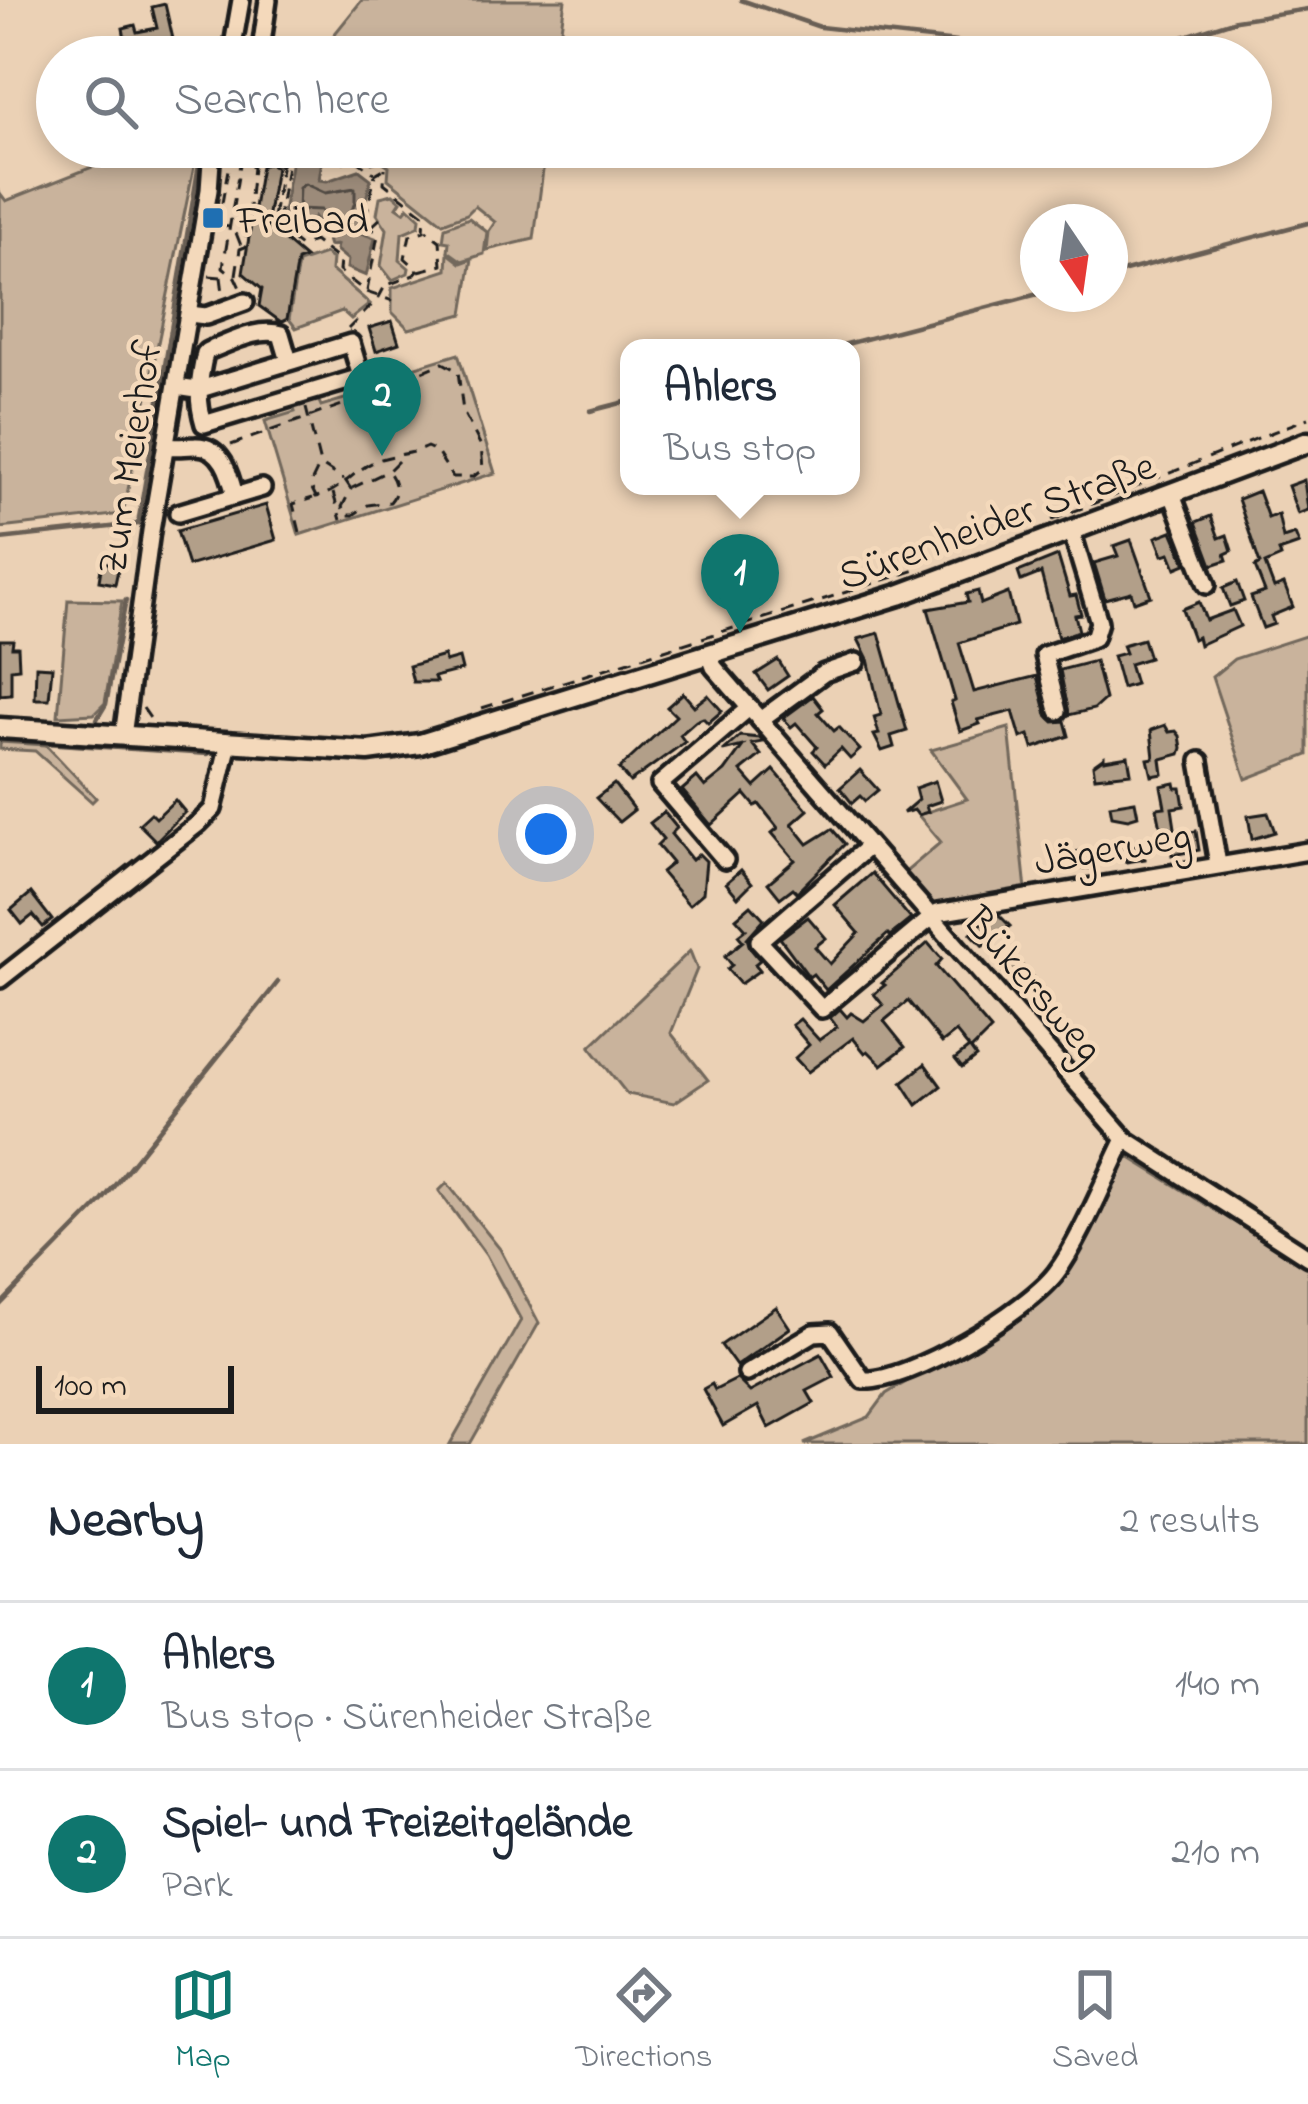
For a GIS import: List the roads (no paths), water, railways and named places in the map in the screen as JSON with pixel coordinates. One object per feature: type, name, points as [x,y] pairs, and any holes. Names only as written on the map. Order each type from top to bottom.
[{"type":"main road","name":"Sürenheider Straße","points":[[0,728],[368,751],[420,744],[898,596],[1308,442]]},
{"type":"street","points":[[235,36],[241,0]]},
{"type":"street","points":[[263,36],[268,0]]},
{"type":"street","name":"Zum Meierhof","points":[[123,736],[211,168]]},
{"type":"street","name":"Zum Meierhof","points":[[209,190],[218,168]]},
{"type":"street","points":[[189,314],[206,316],[245,302]]},
{"type":"street","points":[[176,387],[197,390],[351,343],[361,377],[204,424],[197,390],[207,351],[264,331],[280,334],[290,361]]},
{"type":"street","points":[[166,446],[212,451],[227,467],[236,496]]},
{"type":"street","points":[[178,513],[262,488]]},
{"type":"street","points":[[1172,494],[1208,585]]},
{"type":"street","points":[[1058,711],[1044,655],[1094,638],[1099,622],[1072,532]]},
{"type":"street","name":"Bükersweg","points":[[709,654],[714,667],[868,847],[1125,1139],[1308,1257]]},
{"type":"street","points":[[725,860],[660,784],[755,713],[824,673],[856,662]]},
{"type":"street","points":[[0,979],[199,823],[213,808],[229,743]]},
{"type":"street","points":[[1200,761],[1218,864]]},
{"type":"street","points":[[868,847],[759,941],[815,1005],[822,1009],[831,1005],[931,918]]},
{"type":"street","name":"Jägerweg","points":[[931,918],[937,913],[1308,851]]},
{"type":"street","points":[[747,1373],[814,1333],[830,1332],[863,1380],[875,1381],[914,1370],[1024,1305],[1057,1273],[1125,1139]]},
{"type":"water","points":[[290,168],[321,168],[319,180],[327,181],[359,170],[371,179],[358,232],[375,238],[366,276],[347,268],[348,260],[336,250],[337,245],[329,246],[326,236],[316,231],[320,224],[314,217],[311,224],[282,219]]},
{"type":"waterway","points":[[741,0],[820,27],[902,36]]},
{"type":"waterway","points":[[1186,36],[1236,20],[1308,9]]},
{"type":"waterway","points":[[0,539],[138,524],[198,168]]},
{"type":"waterway","points":[[1128,270],[1308,223]]},
{"type":"waterway","points":[[860,340],[1020,299]]},
{"type":"waterway","points":[[590,411],[620,403]]},
{"type":"waterway","points":[[97,719],[106,704],[126,600]]},
{"type":"waterway","points":[[237,754],[394,760],[515,724]]},
{"type":"waterway","points":[[0,740],[208,754]]},
{"type":"waterway","points":[[0,1305],[102,1201],[278,982]]},
{"type":"place","name":"Freibad","points":[[213,218]]},
{"type":"place","name":"Spiel- und Freizeitgelände","points":[[382,456]]},
{"type":"place","name":"Ahlers","points":[[740,633]]}]
